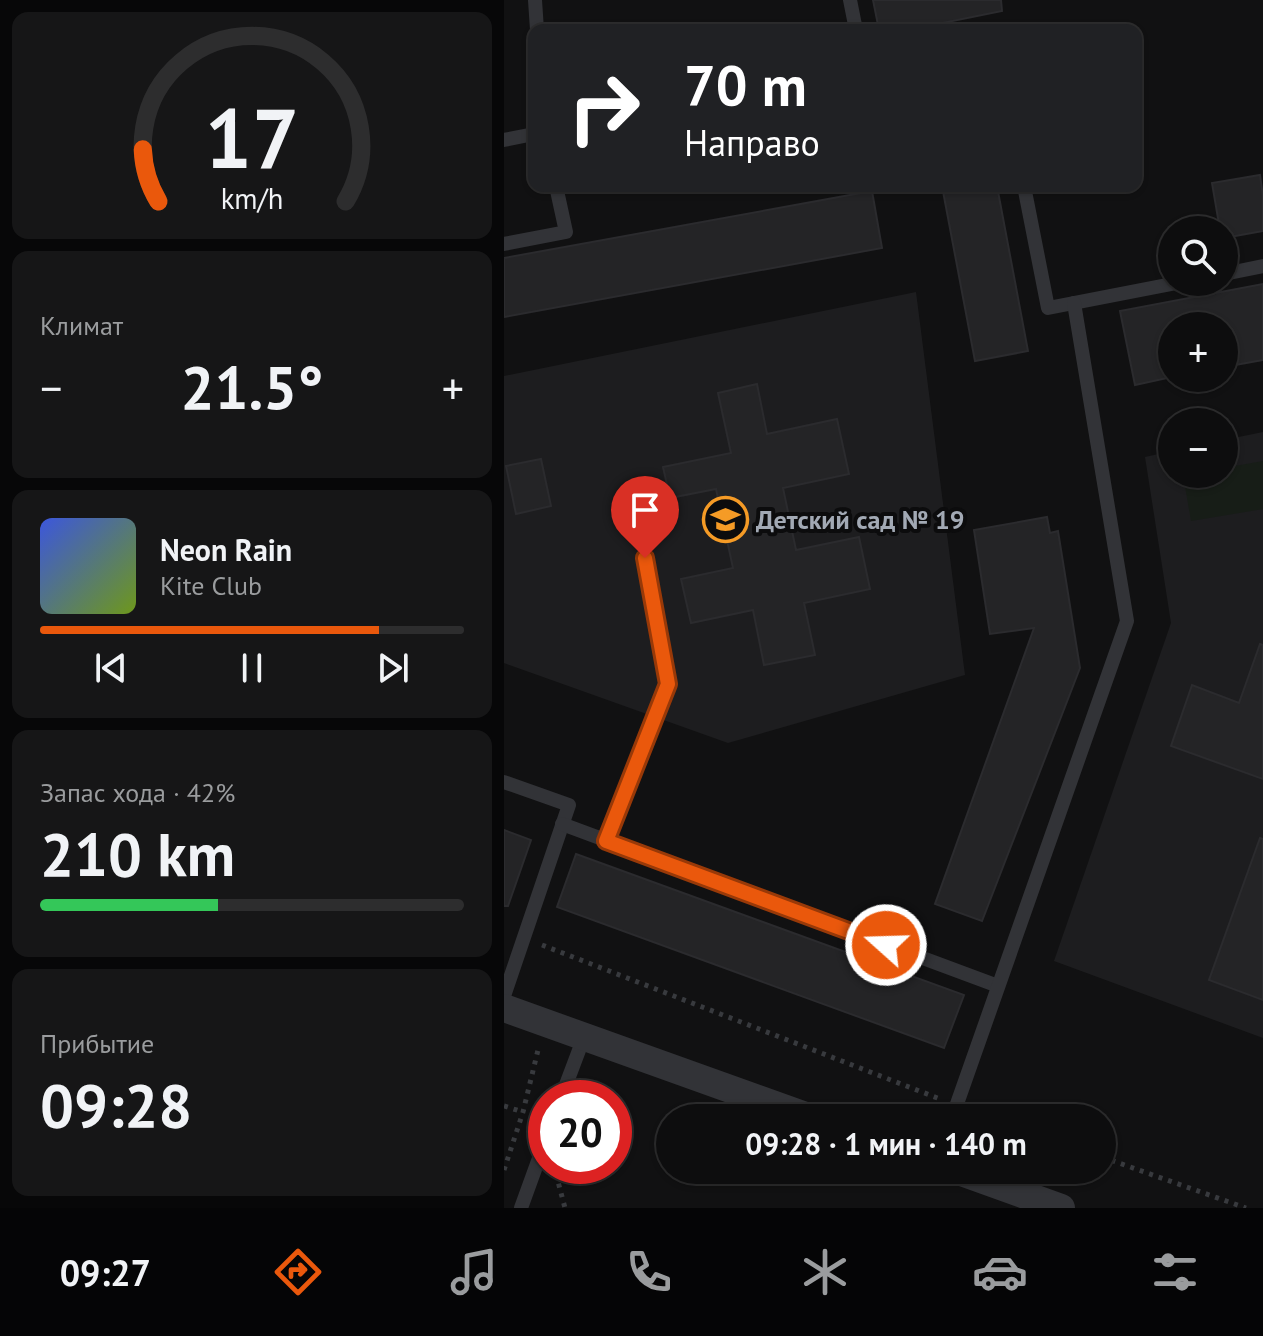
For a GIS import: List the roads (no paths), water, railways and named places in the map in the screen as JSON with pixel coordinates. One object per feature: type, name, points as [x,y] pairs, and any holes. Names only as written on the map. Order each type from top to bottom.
[{"type":"street","points":[[504,1008],[772,1104]]},
{"type":"street","points":[[987,1184],[1025,1201],[1061,1208]]},
{"type":"lane","points":[[535,0],[537,24]]},
{"type":"lane","points":[[850,0],[855,24]]},
{"type":"lane","points":[[504,140],[528,135]]},
{"type":"lane","points":[[504,244],[566,232],[557,192]]},
{"type":"lane","points":[[1025,192],[1048,308],[1158,287]]},
{"type":"lane","points":[[1238,271],[1263,266]]},
{"type":"lane","points":[[957,1104],[1127,621],[1074,303]]},
{"type":"lane","points":[[606,841],[668,684],[645,558]]},
{"type":"lane","points":[[504,782],[569,805],[504,996]]},
{"type":"lane","points":[[562,824],[998,986]]},
{"type":"lane","points":[[568,1080],[584,1037]]},
{"type":"lane","points":[[521,1208],[530,1184]]},
{"type":"place","name":"Детский сад № 19","points":[[725,519]]}]
